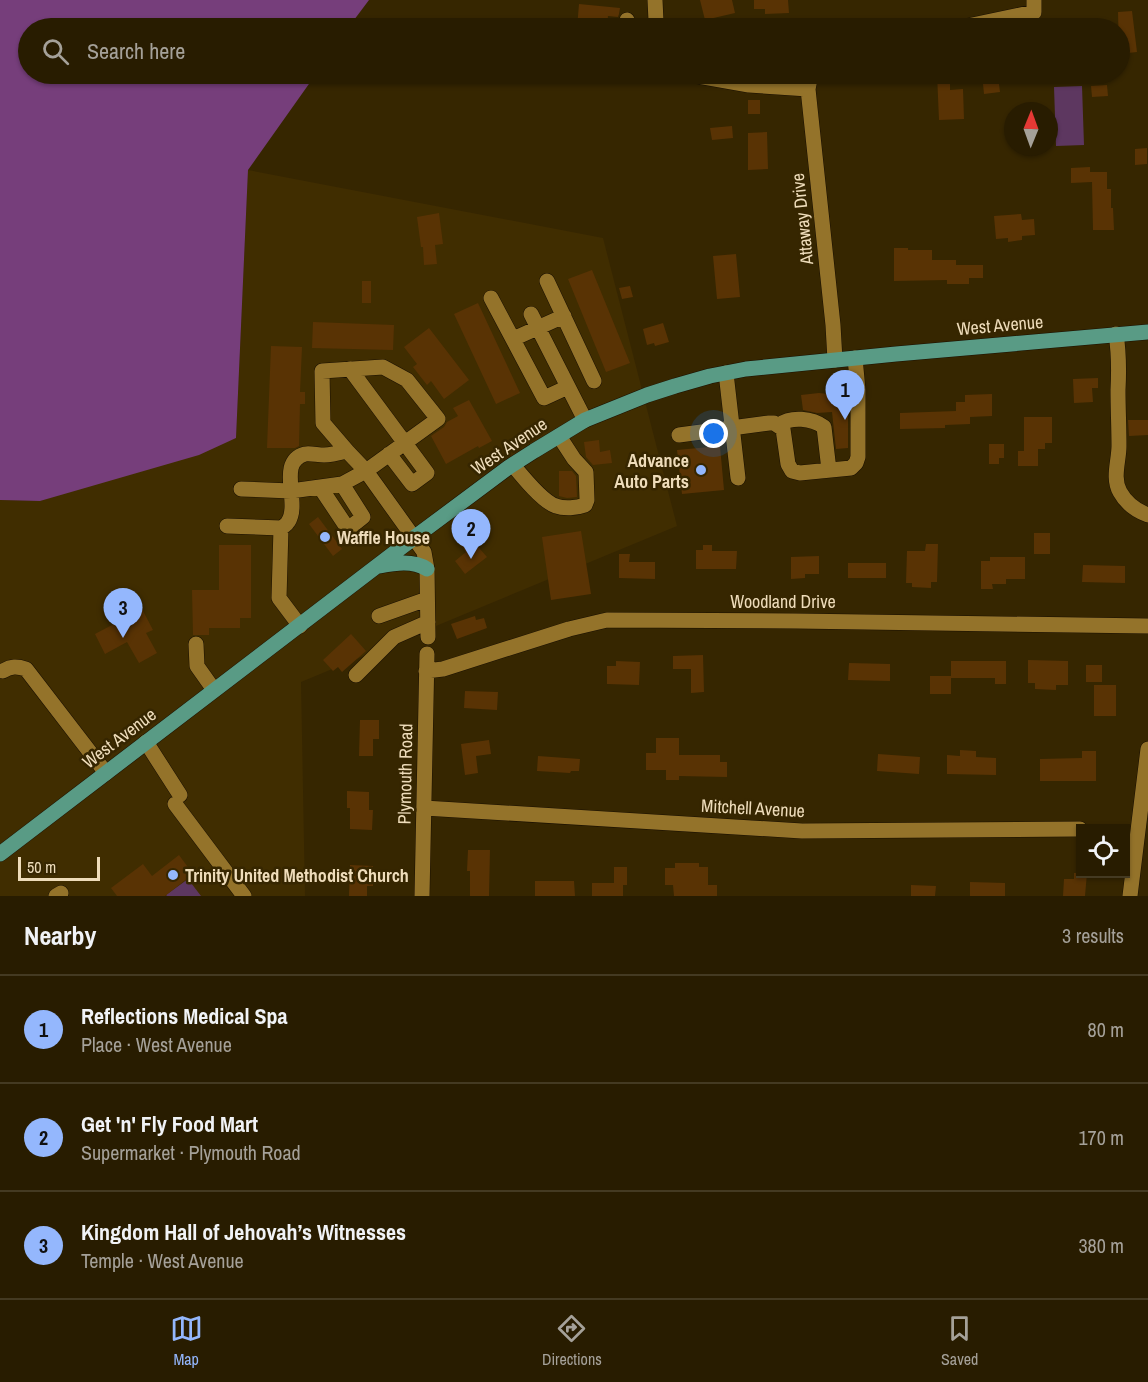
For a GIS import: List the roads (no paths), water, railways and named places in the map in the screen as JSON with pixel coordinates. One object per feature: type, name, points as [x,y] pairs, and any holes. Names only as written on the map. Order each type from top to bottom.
[{"type":"main road","name":"West Avenue","points":[[3,849],[415,537],[513,465],[585,420],[647,395],[746,369],[1148,332]]},
{"type":"main road","points":[[377,567],[410,563],[427,568]]},
{"type":"street","points":[[655,0],[656,18]]},
{"type":"street","points":[[993,18],[1034,6]]},
{"type":"street","points":[[743,84],[764,84]]},
{"type":"street","name":"Attaway Drive","points":[[810,84],[835,360]]},
{"type":"street","points":[[547,281],[594,381]]},
{"type":"street","points":[[492,298],[544,399],[568,387]]},
{"type":"street","points":[[513,339],[534,321],[564,316]]},
{"type":"street","points":[[534,321],[585,420]]},
{"type":"street","points":[[1116,334],[1119,370],[1118,485],[1120,492],[1131,506],[1148,516]]},
{"type":"street","points":[[679,435],[769,423],[779,425],[783,429],[788,464],[792,471],[800,473],[851,468],[858,457],[858,384],[855,358]]},
{"type":"street","points":[[242,489],[291,490],[342,484],[366,471],[438,419],[407,380],[383,366],[322,372],[323,423],[366,471],[415,537],[424,552],[427,568],[428,630],[394,637],[356,675]]},
{"type":"street","points":[[350,369],[427,473],[412,484],[389,454]]},
{"type":"street","points":[[726,373],[738,478]]},
{"type":"street","points":[[779,425],[793,419],[814,422],[824,427],[829,470]]},
{"type":"street","points":[[513,465],[554,505],[560,507],[585,505],[587,500],[586,471],[574,459],[559,436]]},
{"type":"street","points":[[227,526],[281,528],[288,523],[293,509],[290,470],[293,462],[304,454],[325,455],[347,451]]},
{"type":"street","points":[[320,487],[348,529],[363,517],[342,484]]},
{"type":"street","points":[[281,528],[279,598],[300,626]]},
{"type":"street","points":[[394,637],[389,631],[386,614],[427,599]]},
{"type":"street","name":"Woodland Drive","points":[[426,671],[443,669],[569,629],[607,620],[1148,626]]},
{"type":"street","points":[[196,644],[197,666],[214,690]]},
{"type":"street","name":"Plymouth Road","points":[[422,896],[427,654]]},
{"type":"street","points":[[3,671],[13,667],[26,669],[106,773]]},
{"type":"street","points":[[146,742],[177,799],[244,896]]},
{"type":"street","points":[[1148,749],[1132,829],[1131,890],[1148,887]]},
{"type":"street","name":"Mitchell Avenue","points":[[424,808],[802,831],[1076,829]]},
{"type":"place","name":"Reflections Medical Spa","points":[[845,420]]},
{"type":"place","name":"Advance Auto Parts","points":[[701,470]]},
{"type":"place","name":"Waffle House","points":[[325,537]]},
{"type":"place","name":"Get 'n' Fly Food Mart","points":[[471,559]]},
{"type":"place","name":"Kingdom Hall of Jehovah’s Witnesses","points":[[123,638]]},
{"type":"place","name":"Trinity United Methodist Church","points":[[173,875]]}]
